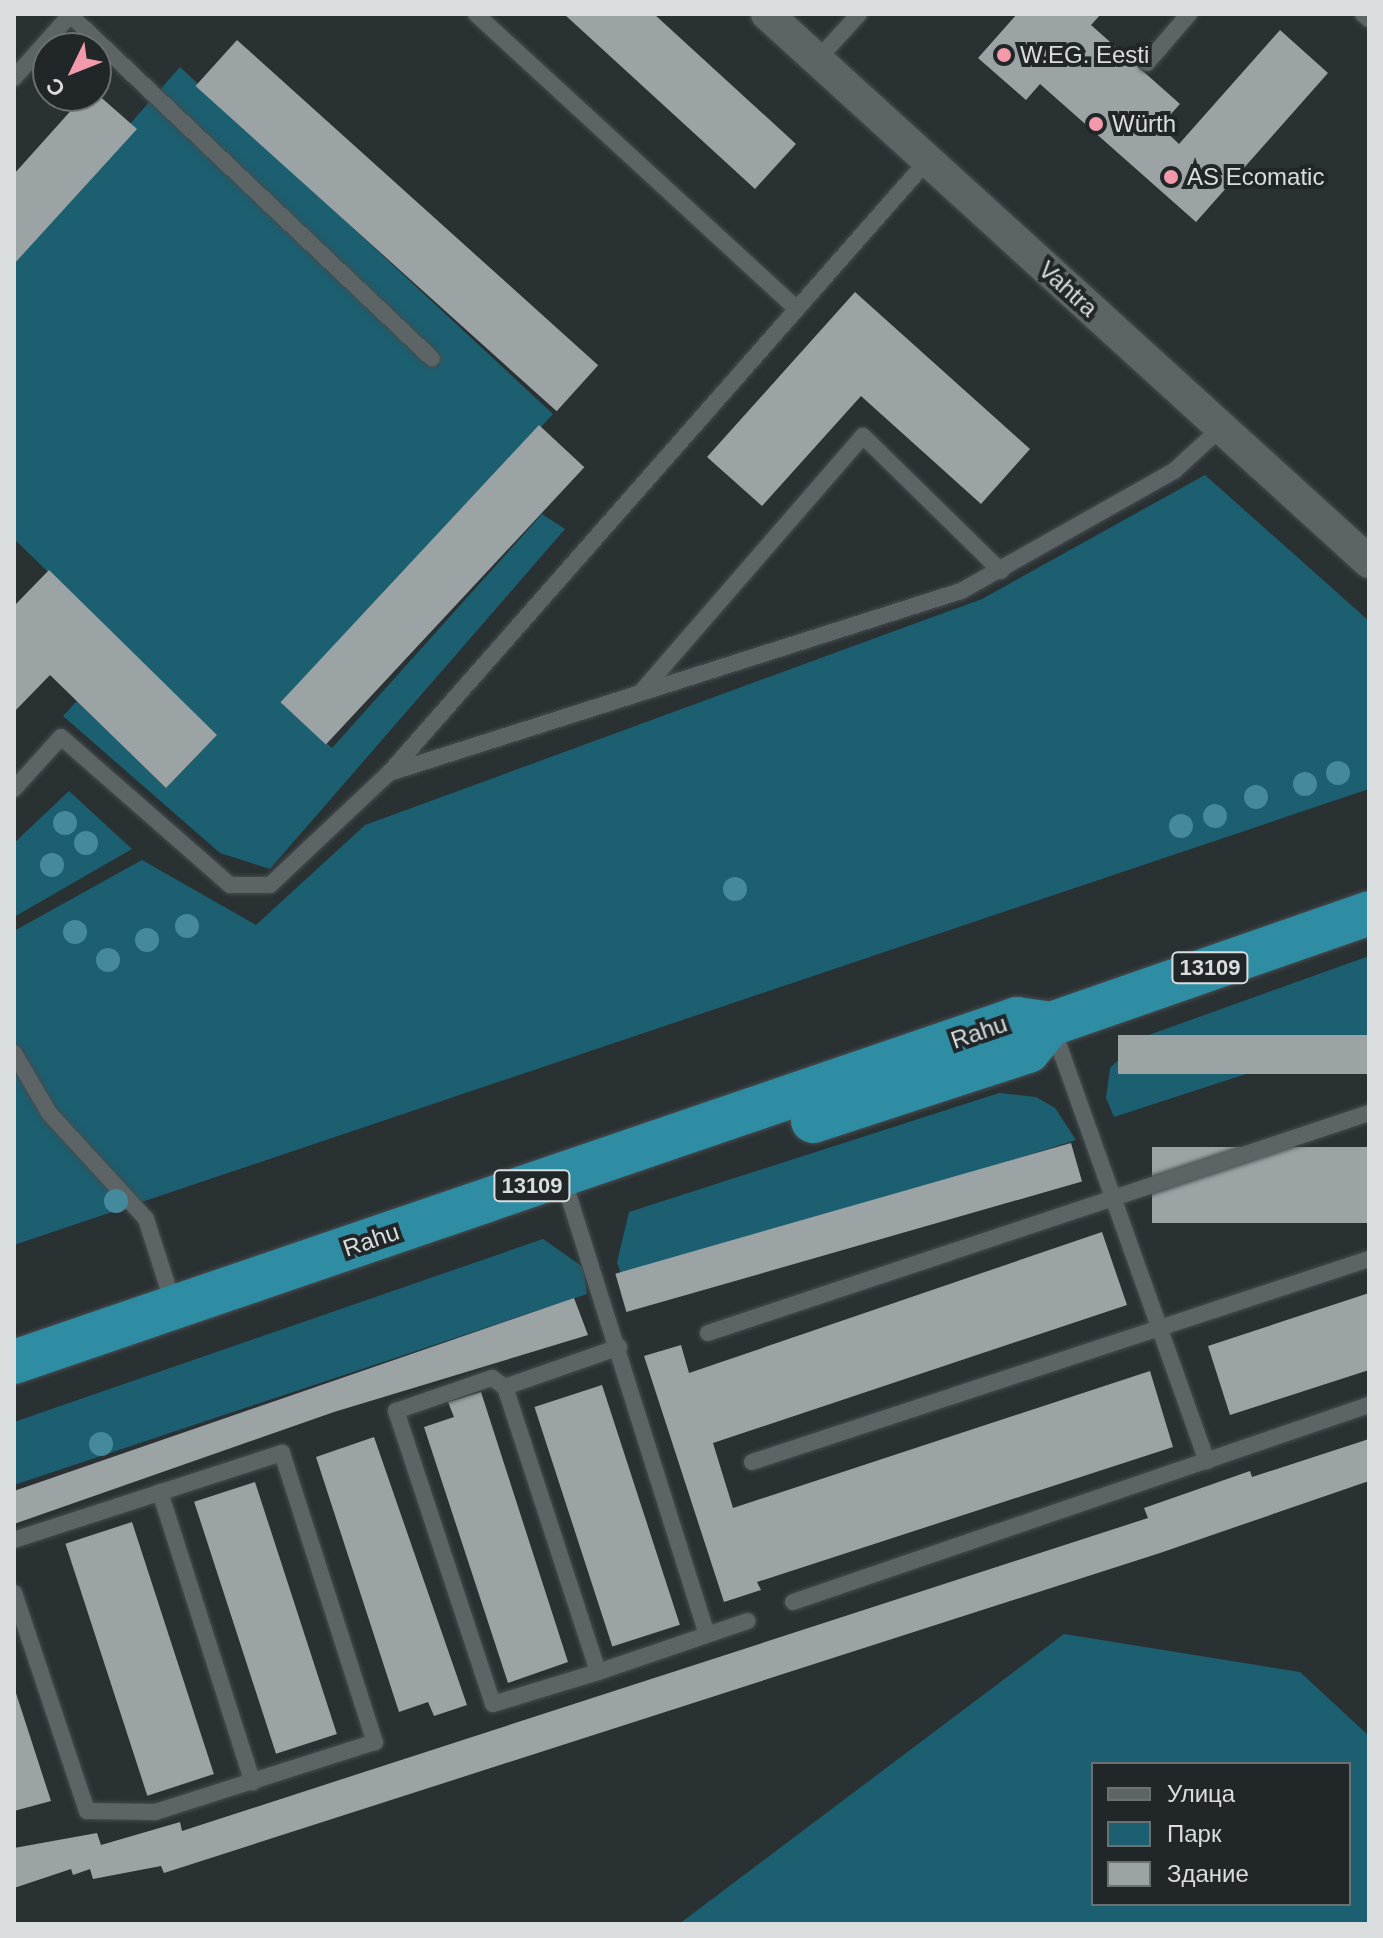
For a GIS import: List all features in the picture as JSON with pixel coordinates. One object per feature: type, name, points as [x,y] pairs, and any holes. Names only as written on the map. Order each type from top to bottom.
[{"type":"highway","name":"Rahu","points":[[14,1362],[1017,1019],[1051,1024],[1369,913]]},
{"type":"street","name":"Vahtra","points":[[767,14],[1369,562]]},
{"type":"lane","points":[[14,78],[71,14],[432,358]]},
{"type":"lane","points":[[476,14],[795,307]]},
{"type":"lane","points":[[817,60],[859,14]]},
{"type":"lane","points":[[1147,63],[1189,14]]},
{"type":"lane","points":[[1363,14],[1369,19]]},
{"type":"lane","points":[[14,789],[61,737],[230,885],[270,885],[389,773],[795,307],[927,161]]},
{"type":"lane","points":[[389,773],[961,591],[1174,471],[1221,428]]},
{"type":"lane","points":[[640,693],[863,436],[1001,571]]},
{"type":"lane","points":[[1051,1024],[1207,1461]]},
{"type":"lane","points":[[14,1053],[49,1113],[146,1219],[174,1306]]},
{"type":"lane","points":[[708,1333],[1369,1113]]},
{"type":"lane","points":[[562,1175],[619,1347],[707,1634]]},
{"type":"lane","points":[[752,1462],[1369,1259]]},
{"type":"lane","points":[[505,1387],[619,1347]]},
{"type":"lane","points":[[598,1672],[505,1387],[492,1378],[396,1411],[493,1704],[598,1672],[748,1621]]},
{"type":"lane","points":[[793,1602],[1369,1405]]},
{"type":"lane","points":[[14,1540],[282,1453],[375,1742],[155,1812],[87,1811],[14,1593]]},
{"type":"lane","points":[[160,1492],[253,1783]]},
{"type":"green space","points":[[180,67],[553,414],[286,706],[332,748],[542,514],[565,529],[270,869],[220,853],[63,716],[77,701],[166,788],[217,735],[14,539],[14,256]]},
{"type":"green space","points":[[1205,475],[1369,621],[1369,789],[14,1245],[14,931],[142,860],[256,925],[365,825],[982,599]]},
{"type":"green space","points":[[69,791],[132,849],[14,917],[14,843]]},
{"type":"green space","points":[[1369,956],[1369,1034],[1114,1117],[1106,1098],[1110,1068],[1143,1037]]},
{"type":"green space","points":[[999,1093],[1036,1097],[1055,1108],[1076,1140],[624,1284],[617,1262],[629,1212]]},
{"type":"green space","points":[[543,1239],[583,1267],[587,1294],[14,1485],[14,1422]]},
{"type":"green space","points":[[1064,1634],[1300,1672],[1369,1736],[1369,1924],[679,1924]]},
{"type":"building","points":[[564,14],[654,14],[796,144],[755,189]]},
{"type":"building","points":[[1017,14],[1101,14],[1091,25],[1180,104],[1160,126],[1179,144],[1280,30],[1328,73],[1196,222],[1040,84],[1026,100],[978,58]]},
{"type":"building","points":[[237,40],[598,365],[557,411],[196,86]]},
{"type":"building","points":[[112,107],[137,129],[14,264],[14,174],[70,112],[112,112]]},
{"type":"building","points":[[855,292],[1030,449],[981,504],[861,396],[762,506],[707,457]]},
{"type":"building","points":[[539,425],[584,467],[326,744],[281,702]]},
{"type":"building","points":[[49,570],[217,735],[166,788],[50,675],[14,712],[14,606]]},
{"type":"building","points":[[1118,1035],[1369,1035],[1369,1074],[1118,1074]]},
{"type":"building","points":[[1071,1143],[1082,1181],[626,1312],[615,1274]]},
{"type":"building","points":[[1152,1147],[1369,1147],[1369,1223],[1152,1223]]},
{"type":"building","points":[[1102,1232],[1127,1305],[713,1443],[733,1508],[1150,1371],[1173,1447],[757,1582],[761,1590],[724,1602],[644,1356],[681,1345],[689,1373]]},
{"type":"building","points":[[1369,1293],[1369,1370],[1230,1415],[1208,1346]]},
{"type":"building","points":[[574,1298],[588,1335],[334,1412],[14,1524],[14,1491]]},
{"type":"building","points":[[602,1385],[680,1625],[612,1647],[534,1407]]},
{"type":"building","points":[[481,1392],[568,1662],[508,1683],[424,1427],[454,1417],[448,1402]]},
{"type":"building","points":[[374,1437],[467,1705],[434,1716],[428,1702],[399,1712],[316,1457]]},
{"type":"building","points":[[1369,1439],[1369,1481],[1160,1553],[164,1873],[161,1866],[93,1879],[90,1869],[73,1875],[71,1869],[14,1888],[14,1848],[97,1833],[101,1845],[180,1822],[182,1831],[1148,1518],[1144,1508],[1250,1471],[1252,1477]]},
{"type":"building","points":[[255,1482],[337,1734],[276,1754],[194,1502]]},
{"type":"building","points":[[132,1522],[214,1774],[147,1796],[65,1544]]},
{"type":"building","points":[[14,1687],[51,1801],[14,1811]]},
{"type":"place","name":"W.EG. Eesti","points":[[1004,55]]},
{"type":"place","name":"Würth","points":[[1096,124]]},
{"type":"place","name":"AS Ecomatic","points":[[1171,177]]}]
